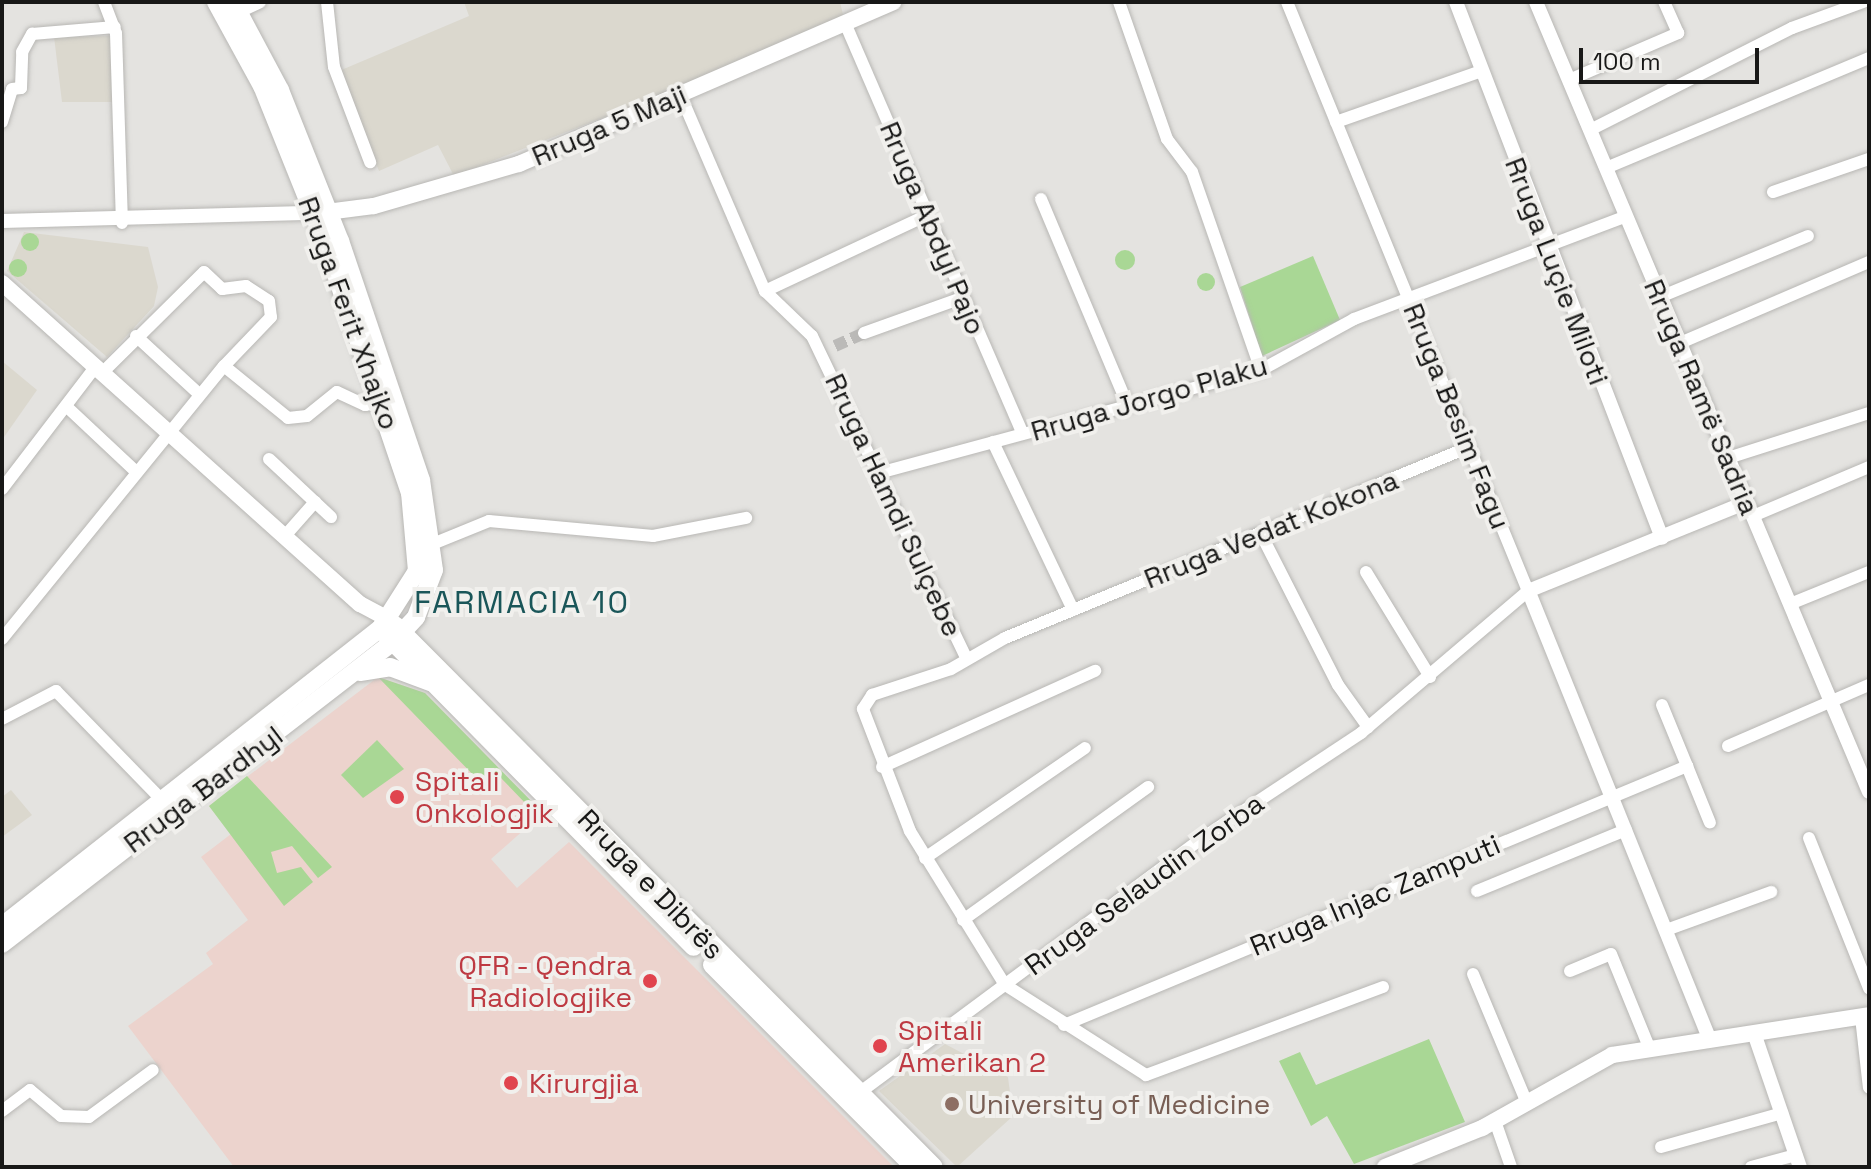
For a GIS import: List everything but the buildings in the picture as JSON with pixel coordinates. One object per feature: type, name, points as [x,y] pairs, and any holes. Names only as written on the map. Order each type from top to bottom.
[{"type":"main road","name":"Rruga Ferit Xhajko","points":[[216,2],[262,86],[322,213],[417,523],[419,562],[410,590],[384,624]]},
{"type":"main road","name":"Rruga 5 Maji","points":[[322,213],[519,164],[893,2]]},
{"type":"main road","name":"Rruga Ferit Xhajko","points":[[236,7],[322,213],[411,446],[435,543],[420,608],[384,624]]},
{"type":"main road","name":"Rruga e Dibrës","points":[[2,283],[441,678],[934,1167]]},
{"type":"main road","points":[[420,608],[426,642],[441,678]]},
{"type":"main road","name":"Rruga Bardhyl","points":[[2,944],[347,679],[384,624]]},
{"type":"main road","name":"Rruga Bardhyl","points":[[2,926],[384,624]]},
{"type":"main road","points":[[347,679],[382,666],[441,678]]},
{"type":"main road","name":"Rruga e Dibrës","points":[[441,678],[914,1167]]},
{"type":"main road","points":[[1385,1167],[1495,1121],[1586,1065],[1649,1047],[1865,1016]]},
{"type":"street","points":[[104,2],[115,27],[122,223]]},
{"type":"street","points":[[236,7],[260,2]]},
{"type":"street","points":[[327,2],[334,67],[370,162]]},
{"type":"street","points":[[1119,2],[1167,139],[1192,172],[1261,370]]},
{"type":"street","name":"Rruga Besim Fagu","points":[[1287,2],[1709,1038]]},
{"type":"street","name":"Rruga Luçie Miloti","points":[[1456,2],[1547,249],[1662,538]]},
{"type":"street","name":"Rruga Ramë Sadria","points":[[1536,2],[1869,792]]},
{"type":"street","points":[[1569,80],[1678,33],[1664,2]]},
{"type":"street","points":[[1590,130],[1755,45],[1863,2]]},
{"type":"street","name":"Rruga Abdyl Pajo","points":[[845,23],[1022,433]]},
{"type":"street","points":[[2,122],[12,89],[21,88],[22,52],[32,34],[115,27]]},
{"type":"street","points":[[1606,168],[1869,58]]},
{"type":"street","points":[[1336,122],[1482,71]]},
{"type":"street","name":"Rruga Hamdi Sulçebe","points":[[680,94],[765,291],[821,352],[966,657]]},
{"type":"street","points":[[1773,192],[1804,187],[1869,159]]},
{"type":"street","points":[[1041,199],[1127,404]]},
{"type":"street","points":[[2,221],[122,223],[322,213]]},
{"type":"street","points":[[765,291],[927,215]]},
{"type":"street","name":"Rruga Jorgo Plaku","points":[[879,473],[1261,370],[1354,319],[1547,249],[1626,216]]},
{"type":"street","points":[[1660,297],[1808,236]]},
{"type":"street","points":[[1680,343],[1869,262]]},
{"type":"street","points":[[2,489],[100,369],[204,272],[222,289],[246,286],[269,301],[271,317],[167,429],[2,639]]},
{"type":"street","name":"Rruga Hamdi Sulçebe","points":[[864,333],[962,298]]},
{"type":"street","points":[[136,336],[199,394]]},
{"type":"street","name":"Rruga Hamdi Sulçebe","points":[[821,352],[835,346]]},
{"type":"street","points":[[224,366],[288,418],[307,416],[337,392],[365,405],[381,402]]},
{"type":"street","points":[[67,407],[134,470]]},
{"type":"street","points":[[1728,458],[1869,413]]},
{"type":"street","points":[[993,442],[1073,610]]},
{"type":"street","name":"Rruga Vedat Kokona","points":[[882,767],[864,702],[1073,610],[1469,447]]},
{"type":"street","points":[[269,459],[331,517]]},
{"type":"street","points":[[1750,509],[1869,467]]},
{"type":"street","points":[[284,537],[315,502]]},
{"type":"street","name":"Rruga Selaudin Zorba","points":[[859,1093],[1201,839],[1368,727],[1528,591],[1662,538],[1750,509]]},
{"type":"street","points":[[435,543],[489,521],[653,536],[746,518]]},
{"type":"street","points":[[1261,534],[1338,685],[1368,727]]},
{"type":"street","points":[[1366,572],[1430,677]]},
{"type":"street","points":[[1790,604],[1869,572]]},
{"type":"street","points":[[1095,671],[882,767],[925,858],[1005,985],[1146,1075],[1383,987]]},
{"type":"street","points":[[1728,746],[1869,685]]},
{"type":"street","points":[[2,719],[56,691],[162,800]]},
{"type":"street","points":[[1662,705],[1710,823]]},
{"type":"street","points":[[925,858],[1085,748]]},
{"type":"street","name":"Rruga Injac Zamputi","points":[[1064,1025],[1687,766]]},
{"type":"street","points":[[963,920],[1148,787]]},
{"type":"street","points":[[1477,891],[1626,830]]},
{"type":"street","points":[[1809,838],[1869,988]]},
{"type":"street","points":[[1666,930],[1771,892]]},
{"type":"street","points":[[1570,971],[1611,954],[1649,1047]]},
{"type":"street","points":[[1473,974],[1526,1101]]},
{"type":"street","points":[[1865,1016],[1869,1088]]},
{"type":"street","points":[[1751,1167],[1798,1161],[1754,1033]]},
{"type":"street","points":[[2,1111],[30,1090],[61,1116],[89,1117],[153,1070]]},
{"type":"street","points":[[1661,1147],[1782,1113]]},
{"type":"street","points":[[1495,1121],[1511,1167]]},
{"type":"shaded area","points":[[464,2],[840,2],[845,23],[454,176],[438,145],[379,171],[339,71],[469,16]]},
{"type":"shaded area","points":[[114,36],[115,102],[62,102],[54,37]]},
{"type":"shaded area","points":[[24,232],[148,247],[158,287],[154,306],[107,357],[7,271]]},
{"type":"shaded area","points":[[2,361],[37,390],[2,440]]},
{"type":"shaded area","points":[[378,677],[425,693],[543,813],[491,859],[517,888],[569,842],[894,1167],[234,1167],[128,1026],[213,964],[206,953],[248,920],[201,857],[231,834],[209,806]]},
{"type":"shaded area","points":[[11,790],[32,815],[2,837],[2,797]]},
{"type":"shaded area","name":"University of Medicine","points":[[945,1044],[1008,1077],[1013,1116],[957,1167],[879,1091]]},
{"type":"green space","points":[[30,233],[39,242],[30,251],[21,242]]},
{"type":"green space","points":[[1125,250],[1132,253],[1135,260],[1132,267],[1125,270],[1118,267],[1115,260],[1118,253]]},
{"type":"green space","points":[[1313,256],[1340,320],[1262,356],[1240,287]]},
{"type":"green space","points":[[18,259],[27,268],[18,277],[9,268]]},
{"type":"green space","points":[[1202,273],[1210,273],[1215,282],[1213,289],[1202,291],[1197,286],[1197,278]]},
{"type":"green space","points":[[378,677],[425,693],[543,813],[530,824],[519,813],[527,805],[501,778],[481,783]]},
{"type":"green space","points":[[377,740],[404,769],[363,798],[341,775]]},
{"type":"green space","points":[[247,776],[332,867],[318,878],[292,846],[271,852],[277,873],[301,867],[313,882],[284,906],[209,806]]},
{"type":"green space","points":[[1429,1039],[1465,1122],[1354,1164],[1327,1116],[1311,1126],[1279,1061],[1300,1052],[1316,1085]]},
{"type":"tunnel","points":[[835,346],[864,333]]},
{"type":"place","name":"Spitali Onkologjik","points":[[397,797]]},
{"type":"place","name":"QFR - Qendra Radiologjike","points":[[650,981]]},
{"type":"place","name":"Spitali Amerikan 2","points":[[880,1046]]},
{"type":"place","name":"Kirurgjia","points":[[511,1083]]},
{"type":"place","name":"University of Medicine","points":[[952,1104]]},
{"type":"district","name":"FARMACIA 10","points":[[522,602]]}]
